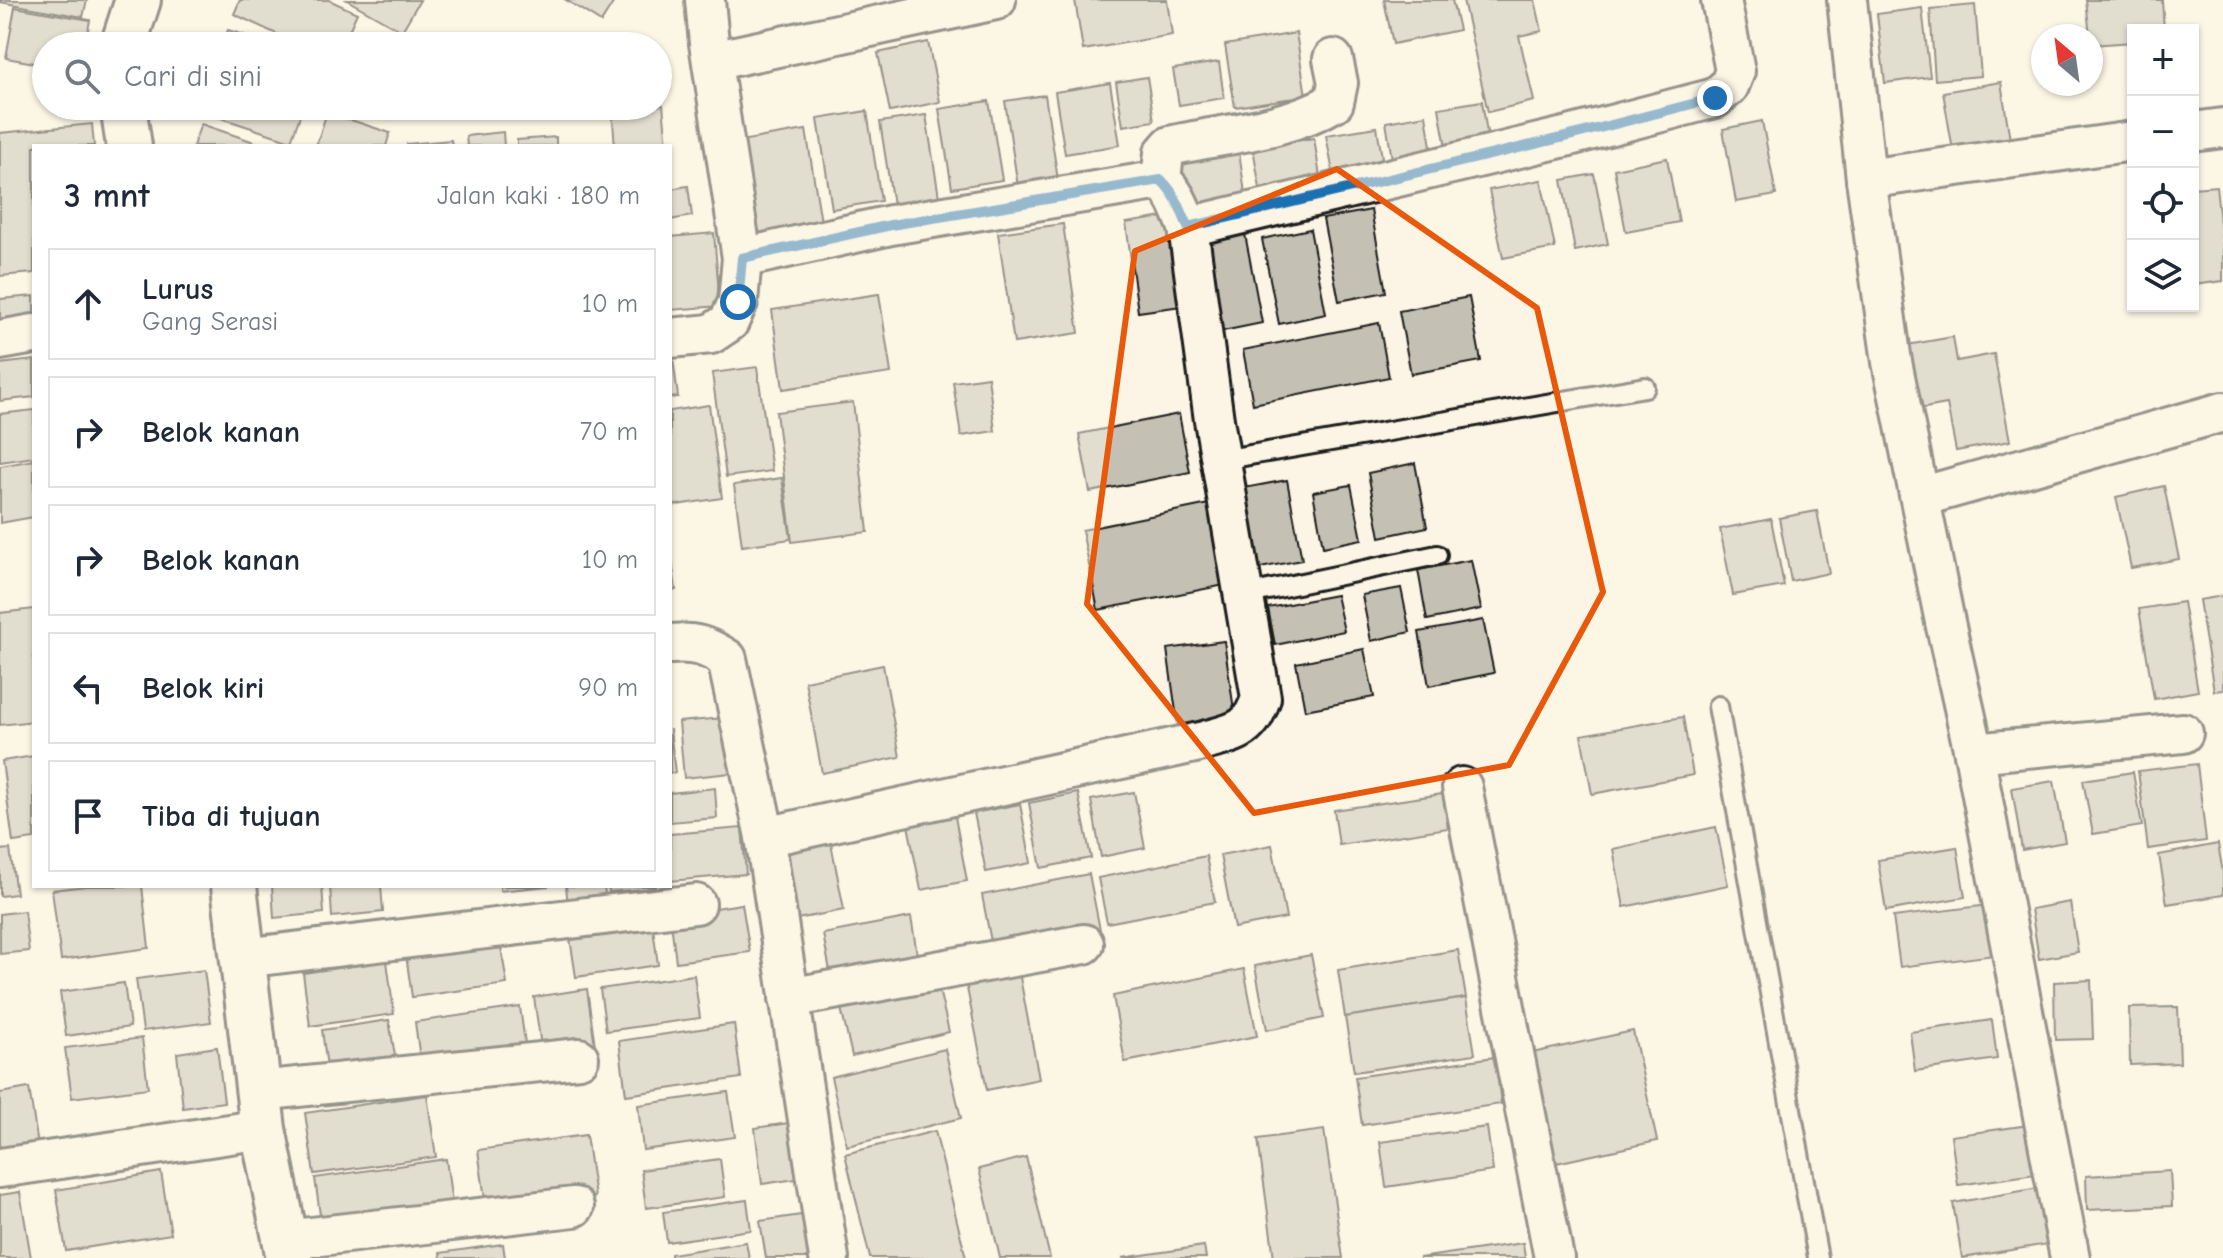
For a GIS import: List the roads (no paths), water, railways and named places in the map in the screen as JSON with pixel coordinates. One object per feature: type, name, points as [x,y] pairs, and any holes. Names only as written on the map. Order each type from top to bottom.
[{"type":"main road","points":[[128,32],[138,0]]},
{"type":"main road","points":[[125,120],[129,144]]},
{"type":"main road","points":[[234,888],[261,1110],[287,1249]]},
{"type":"street","points":[[672,338],[711,334],[729,322],[738,302],[742,258],[705,0]]},
{"type":"street","points":[[712,61],[996,0]]},
{"type":"street","points":[[1188,227],[1715,98],[1729,86],[1735,71],[1721,0]]},
{"type":"street","points":[[1847,0],[1866,179],[1892,362],[1974,753],[2070,1258]]},
{"type":"street","points":[[1161,180],[1164,153],[1170,146],[1255,129],[1318,112],[1334,102],[1338,83],[1333,59]]},
{"type":"street","points":[[2199,131],[2223,128]]},
{"type":"street","points":[[1866,179],[2127,142]]},
{"type":"street","points":[[742,258],[891,225],[1161,180]]},
{"type":"street","points":[[765,837],[1204,741],[1241,731],[1255,716],[1261,698],[1221,460],[1188,227],[1177,200],[1161,180]]},
{"type":"street","points":[[0,340],[32,334]]},
{"type":"street","points":[[1920,497],[2223,412]]},
{"type":"street","points":[[672,644],[687,642],[710,648],[727,659],[765,837],[829,1258]]},
{"type":"street","points":[[1974,753],[2183,733]]},
{"type":"street","points":[[1462,787],[1554,1258]]},
{"type":"street","points":[[243,958],[696,904]]},
{"type":"street","points":[[789,998],[1084,944]]},
{"type":"street","points":[[0,1168],[261,1110],[579,1058]]},
{"type":"street","points":[[287,1249],[574,1207]]},
{"type":"lane","points":[[1221,460],[1645,387]]},
{"type":"lane","points":[[1244,595],[1437,555]]},
{"type":"lane","points":[[1718,706],[1818,1258]]}]
